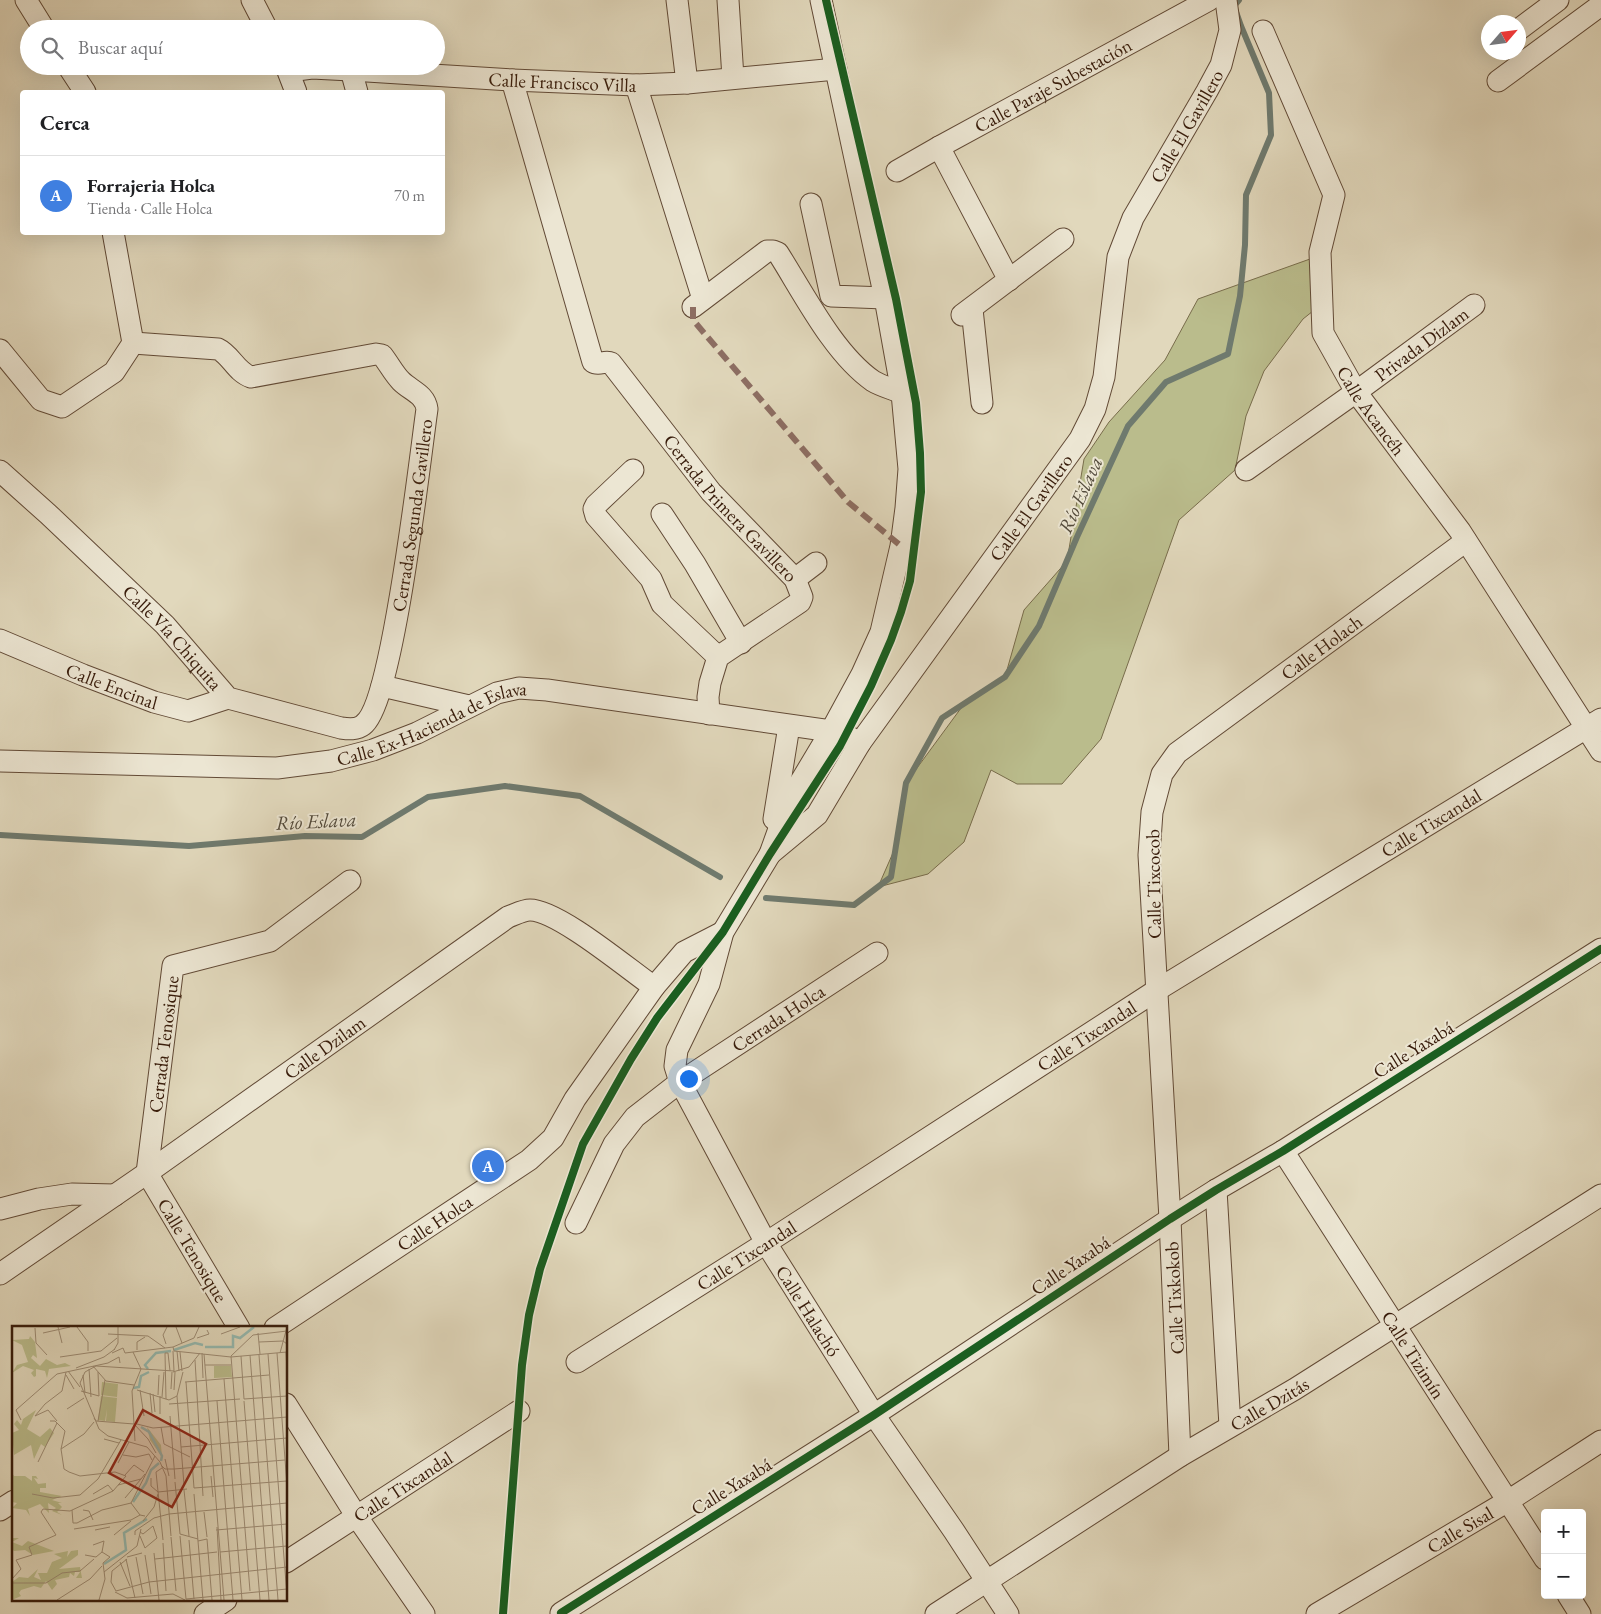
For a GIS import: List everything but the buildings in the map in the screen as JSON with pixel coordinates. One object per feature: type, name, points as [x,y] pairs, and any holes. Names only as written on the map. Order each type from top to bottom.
[{"type":"street","points":[[26,0],[38,20]]},
{"type":"street","points":[[252,0],[262,20]]},
{"type":"street","points":[[678,0],[687,83]]},
{"type":"street","points":[[728,0],[733,78]]},
{"type":"street","points":[[723,932],[770,854],[789,801],[832,731],[862,674],[881,632],[901,546],[909,469],[902,393],[885,298],[821,0]]},
{"type":"street","name":"Calle Paraje Subestación","points":[[897,172],[939,147],[1209,0]]},
{"type":"street","name":"Calle El Gavillero","points":[[770,854],[817,815],[860,743],[1080,439],[1095,409],[1104,377],[1118,257],[1133,218],[1207,91],[1220,65],[1230,30],[1226,0]]},
{"type":"street","points":[[1526,24],[1558,0]]},
{"type":"street","points":[[1498,81],[1601,5]]},
{"type":"street","name":"Calle Acancéh","points":[[1263,30],[1334,195],[1320,252],[1323,333],[1356,392],[1466,541],[1593,723],[1601,751]]},
{"type":"street","name":"Calle Francisco Villa","points":[[431,75],[636,85],[687,83],[836,69]]},
{"type":"street","points":[[74,75],[84,90]]},
{"type":"street","points":[[290,75],[295,90]]},
{"type":"street","points":[[352,75],[357,90]]},
{"type":"street","name":"Cerrada Primera Gavillero","points":[[512,80],[593,362],[597,364],[610,362],[711,492],[795,579],[802,597],[800,602],[718,657]]},
{"type":"street","points":[[636,85],[698,303],[767,251],[778,253],[834,341],[849,359],[874,381],[902,393]]},
{"type":"street","points":[[939,147],[1009,280]]},
{"type":"street","points":[[811,204],[831,296],[885,298]]},
{"type":"street","points":[[0,350],[41,400],[62,407],[114,372],[133,343],[114,235]]},
{"type":"street","points":[[982,403],[967,312],[1063,239]]},
{"type":"street","name":"Privada Dizlam","points":[[1246,470],[1474,305]]},
{"type":"street","name":"Cerrada Segunda Gavillero","points":[[133,343],[218,349],[240,371],[251,377],[376,354],[382,355],[400,380],[426,402],[427,409],[404,576],[382,686]]},
{"type":"street","points":[[632,470],[596,505],[594,509],[596,516],[651,579],[662,604],[718,657],[710,684],[708,697],[709,714]]},
{"type":"street","name":"Calle Vía Chiquita","points":[[0,471],[165,625],[228,698],[341,728],[352,729],[363,725],[370,717],[382,686]]},
{"type":"street","points":[[662,514],[696,564],[741,643]]},
{"type":"street","name":"Calle Holach","points":[[1177,753],[1466,541]]},
{"type":"street","points":[[795,579],[816,563]]},
{"type":"street","name":"Calle Encinal","points":[[0,640],[92,679],[154,702],[188,711],[228,698]]},
{"type":"street","points":[[382,686],[469,706]]},
{"type":"street","name":"Calle Ex-Hacienda de Eslava","points":[[0,761],[277,768],[331,761],[373,750],[417,733],[497,693],[519,688],[547,690],[832,731],[846,735],[860,743]]},
{"type":"street","name":"Calle Tixcandal","points":[[577,1362],[766,1243],[1157,990],[1593,723]]},
{"type":"street","points":[[770,854],[789,726]]},
{"type":"street","name":"Calle Tixcocob","points":[[1157,990],[1149,855],[1152,812],[1162,774],[1177,753]]},
{"type":"street","name":"Cerrada Tenosique","points":[[147,1173],[173,966],[270,941],[350,881]]},
{"type":"street","name":"Calle Dzilam","points":[[0,1274],[147,1173],[508,918],[528,910],[546,913],[566,924],[654,987]]},
{"type":"street","name":"Calle Holca","points":[[277,1326],[529,1160],[553,1138],[575,1099],[654,987],[684,952],[723,932]]},
{"type":"street","name":"Calle Halachó","points":[[723,932],[710,984],[677,1050],[675,1066],[680,1082],[766,1243],[874,1415],[1008,1614]]},
{"type":"street","name":"Calle Yaxabá","points":[[560,1614],[874,1415],[1170,1219],[1283,1151],[1601,949]]},
{"type":"street","name":"Cerrada Holca","points":[[576,1223],[614,1144],[634,1117],[680,1082],[877,953]]},
{"type":"street","name":"Calle Tixkokob","points":[[1157,990],[1170,1219],[1180,1456]]},
{"type":"street","name":"Calle Tizimín","points":[[1283,1151],[1542,1554]]},
{"type":"street","name":"Calle Tenosique","points":[[147,1173],[238,1326]]},
{"type":"street","points":[[1216,1190],[1230,1426]]},
{"type":"street","points":[[0,1209],[39,1199],[72,1194],[115,1195]]},
{"type":"street","name":"Calle Dzitás","points":[[936,1614],[1180,1456],[1295,1389],[1601,1195]]},
{"type":"street","points":[[288,1407],[357,1517],[424,1614]]},
{"type":"street","name":"Calle Tixcandal","points":[[288,1561],[519,1411]]},
{"type":"street","name":"Calle Sisal","points":[[1318,1614],[1508,1501],[1601,1441]]},
{"type":"street","points":[[0,1510],[12,1502]]},
{"type":"street","points":[[1571,1599],[1580,1614]]},
{"type":"street","points":[[205,1614],[223,1602]]},
{"type":"green space","points":[[1310,259],[1318,307],[1303,319],[1264,371],[1246,416],[1235,470],[1179,520],[1101,739],[1062,784],[1017,784],[991,770],[964,842],[928,874],[878,887],[896,846],[906,783],[964,704],[1005,677],[1024,610],[1067,561],[1084,459],[1109,422],[1165,360],[1198,299]]},
{"type":"waterway","name":"Río Eslava","points":[[766,898],[854,905],[891,877],[906,783],[942,718],[1005,677],[1039,626],[1128,426],[1166,382],[1228,354],[1240,296],[1245,245],[1246,195],[1271,135],[1269,93],[1234,6],[1239,0]]},
{"type":"waterway","name":"Río Eslava","points":[[0,835],[189,846],[305,836],[362,837],[428,797],[505,786],[580,796],[720,877]]},
{"type":"marked path","points":[[693,307],[693,320],[848,502],[901,546]]},
{"type":"cycle path","points":[[503,1614],[522,1365],[529,1315],[540,1269],[583,1144],[631,1059],[657,1018],[723,932],[770,854],[840,746],[871,686],[891,640],[910,581],[921,492],[916,403],[896,299],[826,0]]},
{"type":"cycle path","points":[[561,1613],[874,1415],[1170,1219],[1283,1151],[1601,949]]},
{"type":"place","name":"Forrajeria Holca","points":[[488,1166]]}]
